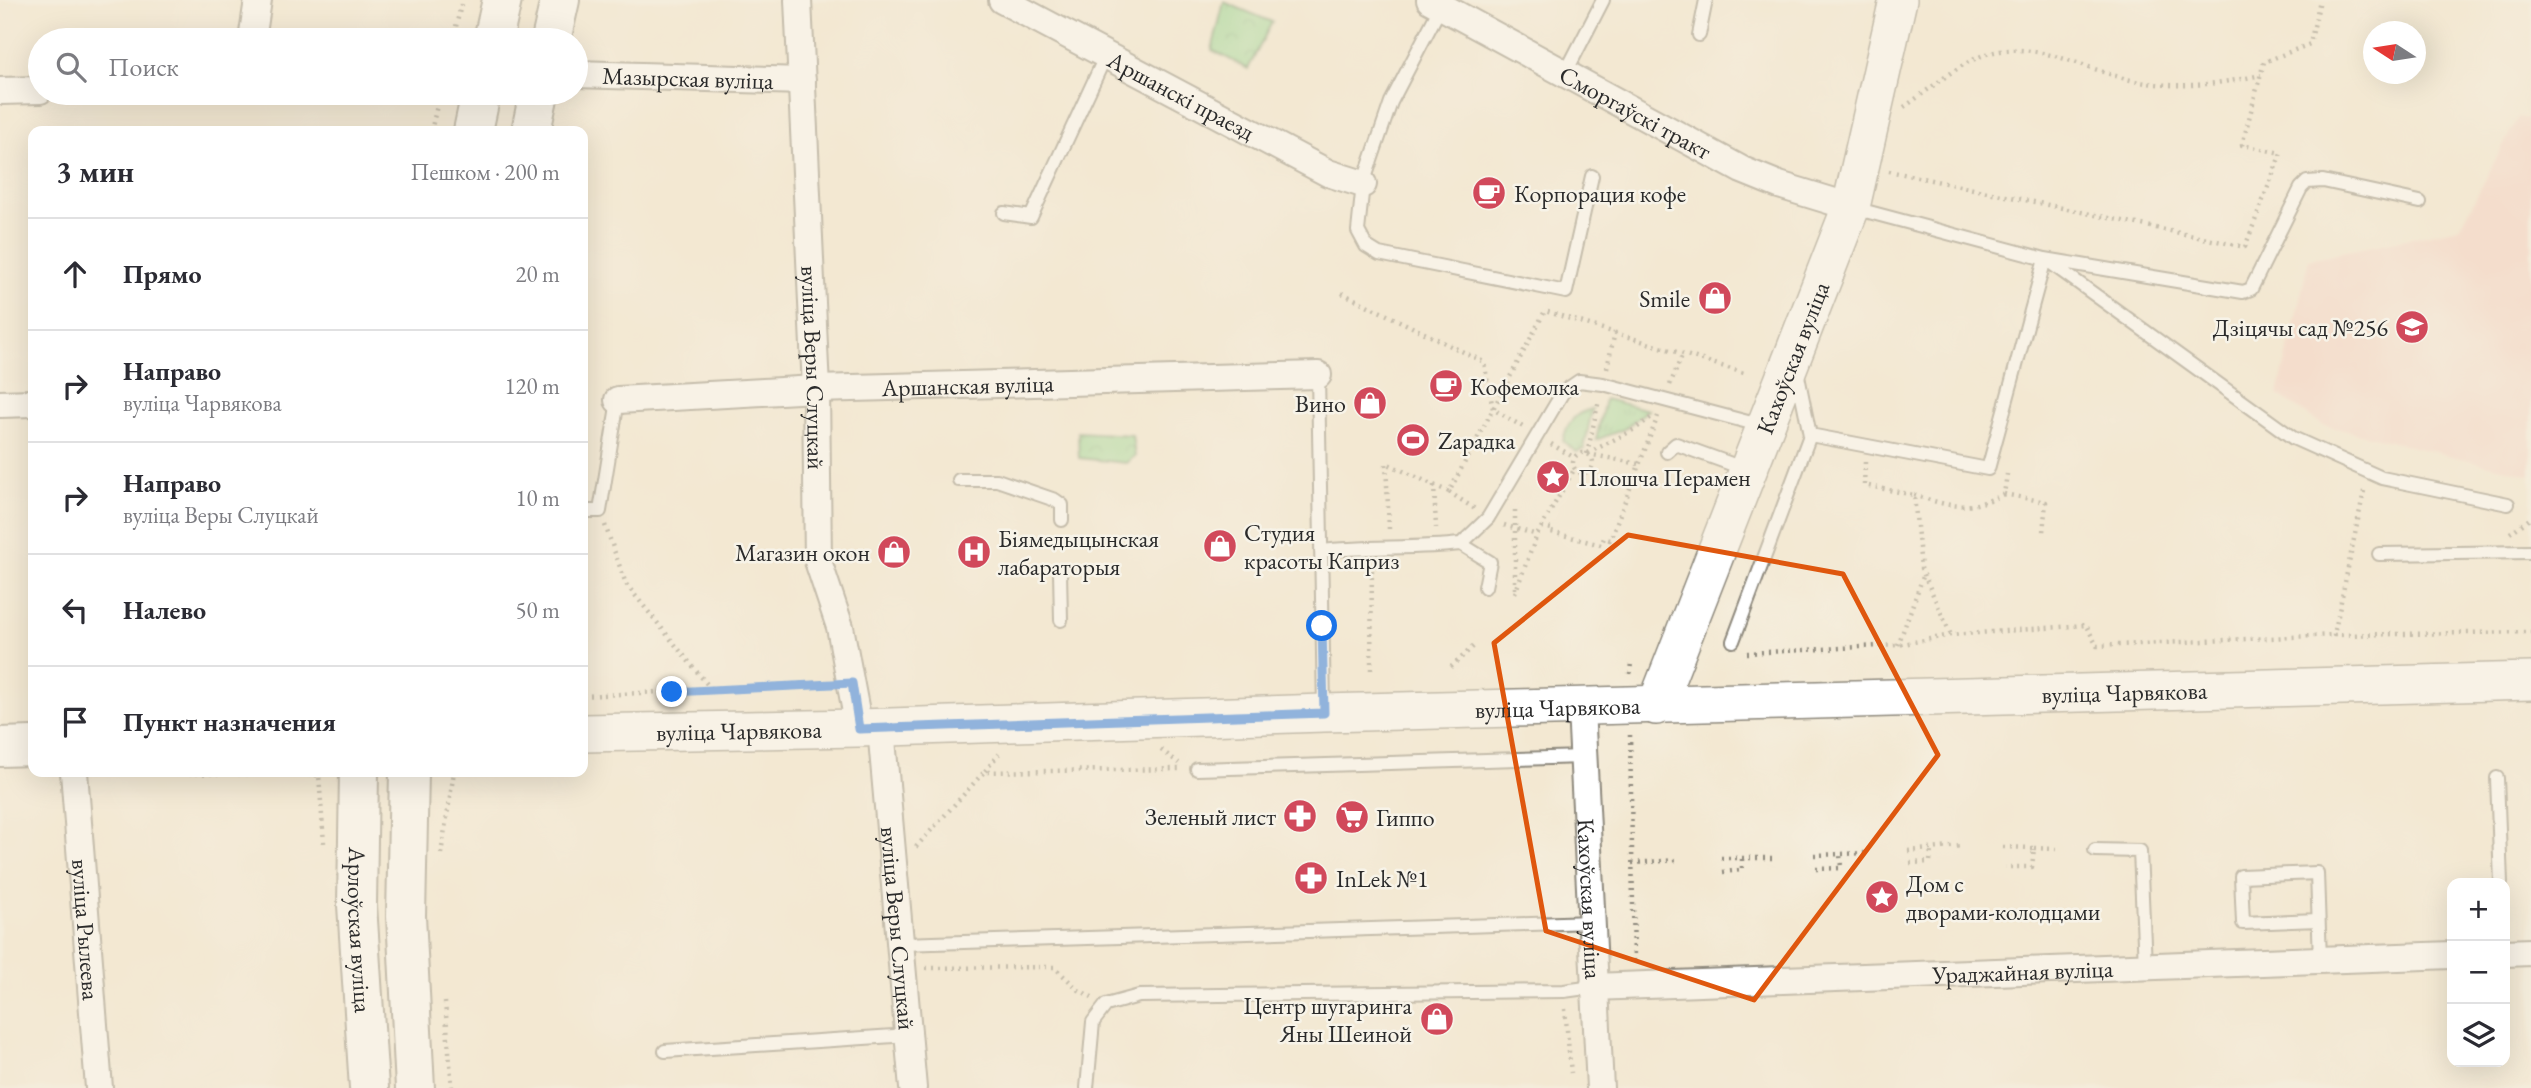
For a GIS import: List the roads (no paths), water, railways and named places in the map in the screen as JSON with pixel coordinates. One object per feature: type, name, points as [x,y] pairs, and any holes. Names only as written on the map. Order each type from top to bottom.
[{"type":"main road","points":[[496,28],[502,0]]},
{"type":"main road","points":[[554,28],[560,0]]},
{"type":"main road","name":"Кахоўская вуліца","points":[[1656,706],[1851,207],[1898,0]]},
{"type":"main road","points":[[474,126],[478,105]]},
{"type":"main road","points":[[532,126],[536,105]]},
{"type":"main road","name":"вуліца Чарвякова","points":[[588,733],[870,728],[1324,713],[2531,681]]},
{"type":"main road","points":[[0,747],[28,746]]},
{"type":"main road","name":"Арлоўская вуліца","points":[[359,777],[358,905],[369,1088]]},
{"type":"main road","name":"Арлоўская вуліца","points":[[410,777],[406,916],[415,1088]]},
{"type":"street","points":[[254,28],[258,0]]},
{"type":"street","name":"вуліца Веры Слуцкай","points":[[798,0],[816,389],[818,561],[840,627],[852,683],[870,728],[909,944],[913,1088]]},
{"type":"street","name":"Аршанскі праезд","points":[[1002,0],[1328,173],[1363,184]]},
{"type":"street","name":"Сморгаўскі тракт","points":[[1435,3],[1742,170],[1779,185],[1851,207]]},
{"type":"street","name":"Мазырская вуліца","points":[[588,74],[802,81]]},
{"type":"street","points":[[0,91],[28,90]]},
{"type":"street","name":"Аршанская вуліца","points":[[618,400],[816,389],[1318,375]]},
{"type":"street","points":[[0,404],[28,403]]},
{"type":"street","name":"Кахоўская вуліца","points":[[1581,708],[1600,1088]]},
{"type":"street","name":"вуліца Рылеева","points":[[74,777],[99,1088]]},
{"type":"street","points":[[2510,953],[2531,952]]},
{"type":"street","name":"Ураджайная вуліца","points":[[1593,987],[2447,955]]},
{"type":"lane","points":[[1565,75],[1603,0]]},
{"type":"lane","points":[[1699,35],[1706,0]]},
{"type":"lane","points":[[1435,3],[1391,102],[1363,184],[1358,231],[1366,246],[1379,254],[1566,292],[1592,176]]},
{"type":"lane","points":[[1004,214],[1031,217],[1106,55]]},
{"type":"lane","points":[[1851,207],[2045,259],[2243,292],[2251,289],[2301,188],[2307,183],[2323,181],[2420,202]]},
{"type":"lane","points":[[1810,435],[1988,469],[2045,259]]},
{"type":"lane","points":[[2045,259],[2292,438],[2382,478],[2508,504]]},
{"type":"lane","points":[[1733,641],[1810,435],[1794,354]]},
{"type":"lane","points":[[1318,375],[1324,713]]},
{"type":"lane","points":[[1321,551],[1372,546],[1437,547],[1461,544],[1488,518],[1563,392],[1579,381],[1603,384],[1765,427]]},
{"type":"lane","points":[[588,511],[600,511],[618,400]]},
{"type":"lane","points":[[1667,452],[1676,444],[1748,470]]},
{"type":"lane","points":[[959,480],[997,480],[1055,500],[1062,505],[1062,520]]},
{"type":"lane","points":[[1461,544],[1490,562],[1486,587]]},
{"type":"lane","points":[[2379,554],[2531,552]]},
{"type":"lane","points":[[1060,571],[1061,620]]},
{"type":"lane","points":[[1197,769],[1583,757]]},
{"type":"lane","points":[[2497,778],[2501,878]]},
{"type":"lane","points":[[2095,850],[2140,851],[2145,966]]},
{"type":"lane","points":[[2318,920],[2243,923],[2241,876],[2317,873],[2320,960]]},
{"type":"lane","points":[[909,944],[1591,922]]},
{"type":"lane","points":[[1087,1088],[1093,1022],[1106,1004],[1139,996],[1564,991],[1593,987]]},
{"type":"lane","points":[[664,1051],[910,1035]]},
{"type":"place","name":"Корпорация кофе","points":[[1489,193]]},
{"type":"place","name":"Smile","points":[[1715,298]]},
{"type":"place","name":"Дзіцячы сад №256","points":[[2412,327]]},
{"type":"place","name":"Кофемолка","points":[[1446,386]]},
{"type":"place","name":"Вино","points":[[1370,403]]},
{"type":"place","name":"Zарадка","points":[[1413,440]]},
{"type":"place","name":"Плошча Перамен","points":[[1553,477]]},
{"type":"place","name":"Студия красоты Каприз","points":[[1220,546]]},
{"type":"place","name":"Магазин окон","points":[[894,552]]},
{"type":"place","name":"Біямедыцынская лабараторыя","points":[[974,552]]},
{"type":"place","name":"Зеленый лист","points":[[1300,816]]},
{"type":"place","name":"Гиппо","points":[[1352,817]]},
{"type":"place","name":"InLek №1","points":[[1311,878]]},
{"type":"place","name":"Дом с дворами-колодцами","points":[[1882,897]]},
{"type":"place","name":"Центр шугаринга Яны Шеиной","points":[[1437,1019]]}]
